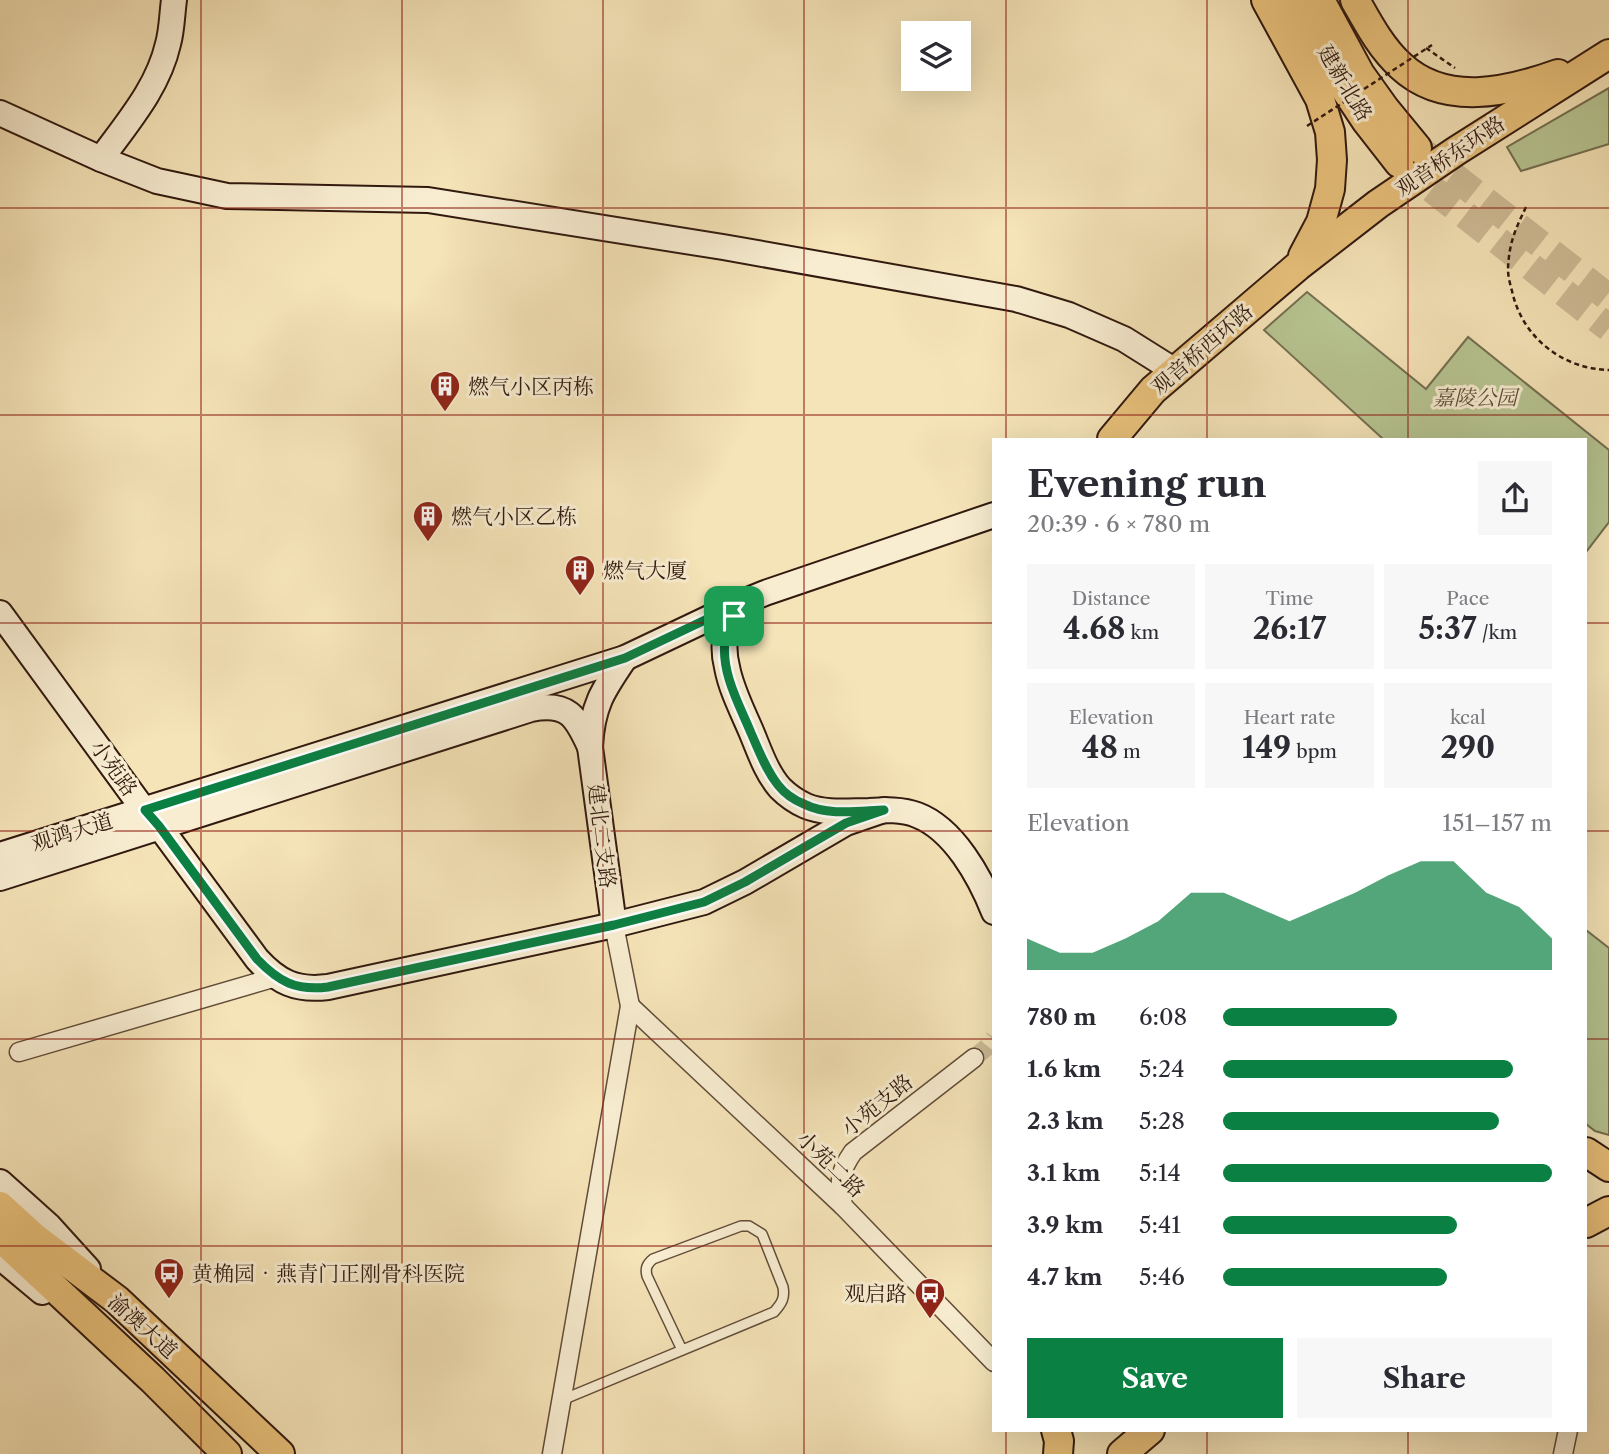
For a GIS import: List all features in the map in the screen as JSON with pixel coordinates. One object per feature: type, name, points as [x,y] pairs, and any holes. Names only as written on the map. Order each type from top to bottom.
[{"type":"main road","points":[[1266,0],[1320,99],[1330,132],[1330,189],[1321,222],[1298,266]]},
{"type":"main road","name":"建新北路","points":[[1296,0],[1343,86],[1367,121],[1408,155],[1385,109],[1360,75],[1320,0]]},
{"type":"main road","points":[[1355,0],[1372,31],[1401,67],[1420,80],[1442,88],[1466,92],[1511,89],[1608,55]]},
{"type":"main road","name":"观音桥东环路","points":[[1298,266],[1378,204],[1608,55]]},
{"type":"main road","name":"观音桥西环路","points":[[1113,438],[1153,390],[1298,266]]},
{"type":"main road","name":"渝澳大道","points":[[0,1206],[13,1246],[227,1454]]},
{"type":"main road","points":[[1587,1222],[1609,1211]]},
{"type":"main road","name":"渝澳大道","points":[[13,1246],[117,1300],[280,1454]]},
{"type":"main road","points":[[1057,1432],[1058,1454]]},
{"type":"main road","points":[[1122,1454],[1148,1432]]},
{"type":"street","points":[[101,159],[144,100],[159,73],[168,45],[174,0]]},
{"type":"street","points":[[0,113],[157,181],[227,196],[428,200],[723,247],[1016,299],[1069,315],[1124,339],[1175,371]]},
{"type":"street","points":[[625,658],[743,602],[992,516]]},
{"type":"street","name":"小苑路","points":[[743,602],[734,616],[725,641],[726,663],[731,685],[764,763],[780,788],[806,806],[832,811],[901,811],[930,821],[953,842],[975,872],[992,908]]},
{"type":"street","name":"小苑路","points":[[0,613],[257,959],[276,977],[301,988],[328,987],[614,925],[704,902],[745,882],[846,823],[884,810]]},
{"type":"street","name":"建北二支路","points":[[552,1454],[630,1006],[614,925],[590,747],[595,708],[625,658]]},
{"type":"street","name":"观鸿大道","points":[[0,878],[152,818],[625,658]]},
{"type":"street","name":"观鸿大道","points":[[0,855],[152,818],[547,706],[561,708],[572,715],[581,725],[590,747]]},
{"type":"street","points":[[19,1052],[276,977]]},
{"type":"street","name":"小苑二路","points":[[630,1006],[843,1206],[992,1360]]},
{"type":"street","name":"小苑支路","points":[[843,1206],[841,1173],[853,1152],[974,1058]]},
{"type":"street","points":[[0,1182],[49,1226],[117,1300]]},
{"type":"street","points":[[1563,1454],[1568,1432]]},
{"type":"lane","points":[[562,1400],[774,1312],[784,1296],[783,1287],[762,1234],[750,1226],[741,1226],[648,1263],[647,1276],[682,1350]]},
{"type":"path","points":[[1307,126],[1432,45]]},
{"type":"path","points":[[1426,48],[1456,69]]},
{"type":"path","points":[[1526,207],[1512,238],[1508,272],[1515,306],[1533,335],[1559,357],[1591,370],[1609,370]]},
{"type":"green space","points":[[1609,88],[1609,144],[1521,171],[1507,147]]},
{"type":"green space","name":"嘉陵公园","points":[[1307,292],[1426,389],[1468,337],[1609,450],[1609,522],[1587,551],[1587,438],[1382,438],[1264,330]]},
{"type":"green space","points":[[1587,931],[1609,948],[1609,1135],[1595,1131],[1587,1125]]},
{"type":"tunnel","points":[[1419,149],[1609,298]]},
{"type":"tunnel","points":[[1399,163],[1609,328]]},
{"type":"tunnel","points":[[974,1058],[992,1041]]},
{"type":"place","name":"燃气小区丙栋","points":[[445,413]]},
{"type":"place","name":"燃气小区乙栋","points":[[428,543]]},
{"type":"place","name":"燃气大厦","points":[[580,597]]},
{"type":"place","name":"黄桷园‧燕青门正刚骨科医院","points":[[169,1300]]},
{"type":"place","name":"观启路","points":[[930,1320]]},
{"type":"route","points":[[743,602],[734,616],[725,641],[731,685],[764,763],[780,788],[806,806],[818,809],[884,810],[846,823],[745,882],[704,902],[614,925],[328,987],[301,988],[276,977],[257,959],[145,810],[625,658],[743,602]]}]
